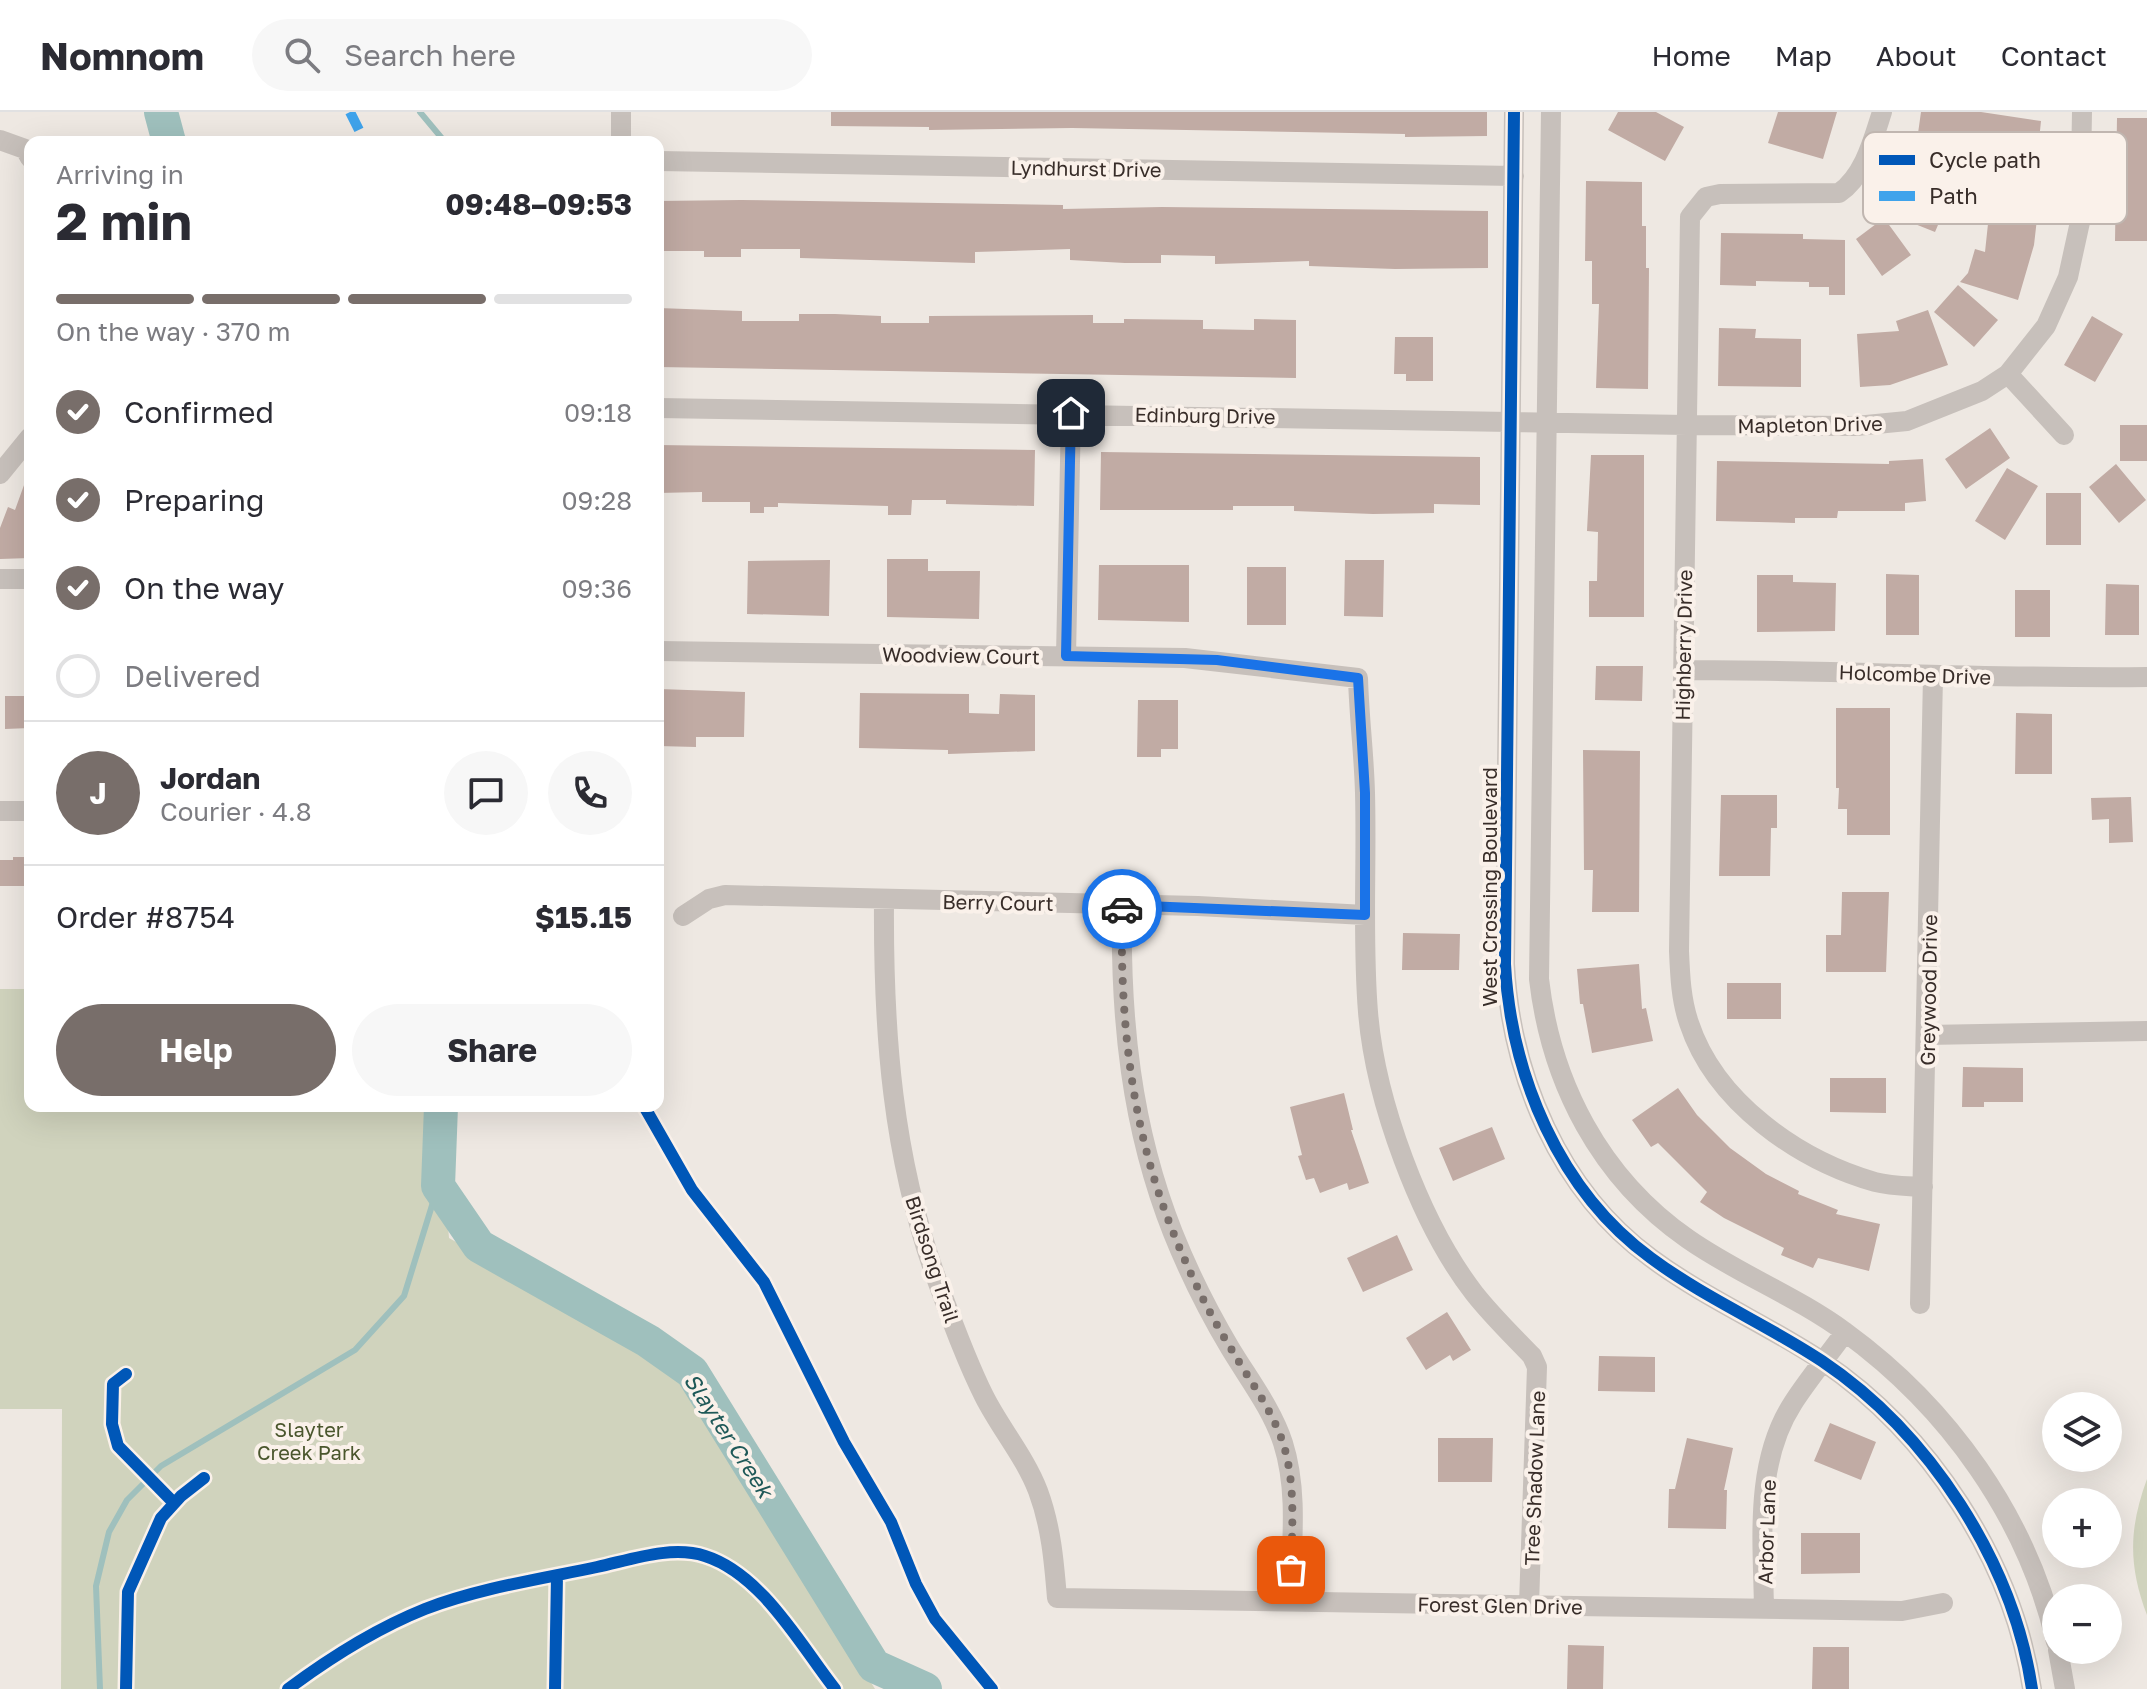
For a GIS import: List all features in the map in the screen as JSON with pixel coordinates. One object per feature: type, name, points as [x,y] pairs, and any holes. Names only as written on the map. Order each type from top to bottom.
[{"type":"street","points":[[621,112],[621,136]]},
{"type":"street","name":"West Crossing Boulevard","points":[[1514,112],[1505,964],[1510,1020],[1535,1105],[1581,1187],[1613,1224],[1648,1257],[1823,1362],[1892,1421],[1930,1463],[1962,1509],[2005,1591],[2032,1689]]},
{"type":"street","points":[[1551,112],[1539,979],[1548,1038],[1556,1065],[1584,1126],[1622,1179],[1652,1210],[1688,1240],[1845,1332],[1917,1393],[1969,1453],[2026,1553],[2042,1593]]},
{"type":"street","name":"Highberry Drive","points":[[1874,132],[1882,112]]},
{"type":"street","name":"Mapleton Drive","points":[[2082,112],[2082,132]]},
{"type":"street","points":[[0,140],[24,149]]},
{"type":"street","name":"Lyndhurst Drive","points":[[664,161],[1514,176]]},
{"type":"street","name":"Highberry Drive","points":[[1863,161],[1850,186],[1839,193],[1720,194],[1706,197],[1690,217],[1679,951],[1684,1007],[1690,1027],[1714,1073],[1732,1095],[1778,1134],[1843,1171],[1878,1183],[1923,1187]]},
{"type":"street","name":"Mapleton Drive","points":[[1512,420],[1856,426],[1907,421],[1982,391],[2008,374],[2046,326],[2071,263],[2080,224]]},
{"type":"street","points":[[2008,374],[2064,435]]},
{"type":"street","name":"Edinburg Drive","points":[[664,408],[1512,420]]},
{"type":"street","points":[[1066,656],[1071,413]]},
{"type":"street","points":[[0,474],[24,444]]},
{"type":"street","points":[[0,579],[24,579]]},
{"type":"street","name":"Woodview Court","points":[[664,651],[1201,659],[1358,678]]},
{"type":"street","name":"Holcombe Drive","points":[[1683,670],[2147,677]]},
{"type":"street","name":"Greywood Drive","points":[[1920,1304],[1933,676]]},
{"type":"street","name":"Tree Shadow Lane","points":[[1358,678],[1365,793],[1366,987],[1372,1045],[1384,1098],[1401,1150],[1458,1270],[1489,1311],[1532,1356],[1537,1367],[1529,1605]]},
{"type":"street","points":[[0,811],[24,811]]},
{"type":"street","name":"Berry Court","points":[[683,916],[709,899],[725,895],[1122,905],[1365,915]]},
{"type":"street","name":"Birdsong Trail","points":[[884,900],[884,995],[888,1057],[900,1140],[919,1224],[938,1283],[975,1376],[1037,1490],[1053,1547],[1057,1598]]},
{"type":"street","points":[[1122,905],[1124,1026],[1130,1082],[1142,1134],[1162,1202],[1192,1277],[1282,1441],[1292,1508],[1290,1601]]},
{"type":"street","points":[[1927,1035],[2147,1031]]},
{"type":"street","name":"Arbor Lane","points":[[1764,1609],[1763,1521],[1775,1440],[1792,1404],[1845,1332]]},
{"type":"street","name":"Forest Glen Drive","points":[[1057,1598],[1902,1611],[1943,1603]]},
{"type":"street","points":[[2061,1664],[2065,1689]]},
{"type":"green space","name":"Slayter Creek Park","points":[[0,989],[24,989],[24,1112],[438,1112],[449,1238],[679,1368],[875,1689],[61,1689],[62,1409],[0,1409]]},
{"type":"green space","points":[[2147,1479],[2147,1615],[2136,1580],[2133,1547],[2137,1514]]},
{"type":"building","points":[[831,112],[1487,112],[1487,136],[1405,137],[1405,134],[1072,128],[929,130],[929,127],[831,126]]},
{"type":"building","points":[[1618,112],[1656,112],[1684,127],[1665,161],[1608,130]]},
{"type":"building","points":[[1778,112],[1837,112],[1823,159],[1768,143]]},
{"type":"building","points":[[1921,112],[1981,112],[2041,121],[2040,132],[1918,132]]},
{"type":"building","points":[[2117,118],[2147,118],[2147,241],[2115,241],[2115,224],[2127,224],[2127,132],[2117,132]]},
{"type":"building","points":[[1586,181],[1642,182],[1642,226],[1646,226],[1646,268],[1649,268],[1648,389],[1596,388],[1599,304],[1592,304],[1592,261],[1585,261]]},
{"type":"building","points":[[664,201],[1063,205],[1063,209],[1162,207],[1488,211],[1488,268],[1309,266],[1309,261],[1215,264],[1215,256],[1161,255],[1161,263],[1125,263],[1070,260],[1070,249],[975,252],[975,263],[800,258],[800,249],[741,249],[741,257],[704,257],[704,251],[664,251]]},
{"type":"building","points":[[1876,224],[1888,224],[1911,255],[1882,276],[1856,239]]},
{"type":"building","points":[[1915,224],[1938,224],[1935,232]]},
{"type":"building","points":[[1988,224],[2036,224],[2034,245],[2018,300],[1960,282],[1968,273],[1975,249],[1985,252]]},
{"type":"building","points":[[1721,233],[1803,234],[1803,239],[1845,240],[1845,295],[1829,295],[1829,287],[1809,287],[1809,282],[1756,281],[1756,286],[1720,285]]},
{"type":"building","points":[[1958,285],[1998,320],[1974,347],[1934,312]]},
{"type":"building","points":[[664,308],[742,311],[742,321],[799,321],[799,314],[881,316],[881,323],[929,323],[929,316],[1093,315],[1093,323],[1124,323],[1124,319],[1203,320],[1203,329],[1254,330],[1254,319],[1296,320],[1296,378],[664,367]]},
{"type":"building","points":[[1928,310],[1948,365],[1890,385],[1860,387],[1857,334],[1899,331],[1896,321]]},
{"type":"building","points":[[2092,316],[2123,334],[2095,382],[2064,365]]},
{"type":"building","points":[[1719,328],[1756,329],[1755,338],[1801,339],[1801,387],[1718,386]]},
{"type":"building","points":[[1395,337],[1433,337],[1433,381],[1406,381],[1406,374],[1394,374]]},
{"type":"building","points":[[2120,425],[2147,425],[2147,461],[2120,461]]},
{"type":"building","points":[[1990,428],[2010,458],[1966,489],[1945,459]]},
{"type":"building","points":[[664,445],[1035,450],[1034,506],[912,500],[911,515],[888,515],[888,506],[778,503],[778,507],[764,507],[764,513],[750,513],[750,502],[702,502],[702,492],[664,493]]},
{"type":"building","points":[[1101,452],[1480,457],[1480,505],[1434,504],[1434,513],[1373,514],[1294,511],[1294,506],[1233,506],[1233,510],[1100,510]]},
{"type":"building","points":[[1591,455],[1644,455],[1644,617],[1589,617],[1589,581],[1597,581],[1598,532],[1587,531]]},
{"type":"building","points":[[1923,459],[1926,501],[1905,503],[1905,511],[1838,511],[1837,518],[1795,518],[1795,523],[1716,521],[1717,461],[1889,464],[1889,461]]},
{"type":"building","points":[[2116,464],[2146,500],[2119,523],[2089,487]]},
{"type":"building","points":[[2007,468],[2038,486],[2005,540],[1975,521]]},
{"type":"building","points":[[24,485],[24,558],[0,559],[0,528],[8,507],[15,510]]},
{"type":"building","points":[[2046,493],[2081,493],[2081,545],[2046,545]]},
{"type":"building","points":[[887,559],[928,559],[928,571],[980,571],[979,619],[887,617]]},
{"type":"building","points":[[830,560],[829,616],[747,614],[748,561]]},
{"type":"building","points":[[1345,560],[1384,560],[1383,617],[1344,616]]},
{"type":"building","points":[[1099,565],[1189,565],[1189,622],[1098,620]]},
{"type":"building","points":[[1247,567],[1286,567],[1286,625],[1247,625]]},
{"type":"building","points":[[1886,574],[1919,575],[1919,635],[1886,635]]},
{"type":"building","points":[[1757,575],[1793,575],[1793,582],[1836,583],[1835,631],[1757,632]]},
{"type":"building","points":[[2106,584],[2139,585],[2139,635],[2105,635]]},
{"type":"building","points":[[2015,590],[2050,590],[2050,637],[2015,637]]},
{"type":"building","points":[[1596,666],[1643,666],[1642,701],[1595,700]]},
{"type":"building","points":[[664,689],[745,692],[744,737],[696,737],[696,747],[664,746]]},
{"type":"building","points":[[860,693],[969,694],[969,713],[999,714],[1000,694],[1035,695],[1035,751],[948,754],[948,750],[859,748]]},
{"type":"building","points":[[5,696],[24,696],[24,728],[5,729]]},
{"type":"building","points":[[1138,700],[1178,700],[1178,749],[1161,749],[1161,757],[1137,757]]},
{"type":"building","points":[[1836,708],[1890,708],[1890,835],[1847,835],[1847,809],[1838,809],[1839,788],[1836,788]]},
{"type":"building","points":[[2016,713],[2052,714],[2052,774],[2015,774]]},
{"type":"building","points":[[1583,750],[1640,751],[1639,912],[1592,912],[1593,870],[1584,870]]},
{"type":"building","points":[[1721,795],[1777,795],[1777,828],[1771,828],[1770,876],[1719,876]]},
{"type":"building","points":[[2131,797],[2133,842],[2109,843],[2109,819],[2092,820],[2091,798]]},
{"type":"building","points":[[13,857],[24,857],[24,886],[0,886],[0,860],[13,860]]},
{"type":"building","points":[[1842,892],[1889,892],[1886,972],[1826,972],[1826,935],[1841,935]]},
{"type":"building","points":[[1403,933],[1460,934],[1459,970],[1402,970]]},
{"type":"building","points":[[1639,964],[1642,1009],[1646,1008],[1653,1041],[1592,1053],[1583,1004],[1580,1004],[1577,969]]},
{"type":"building","points":[[1727,983],[1781,983],[1781,1019],[1727,1019]]},
{"type":"building","points":[[1963,1067],[2023,1068],[2023,1102],[1984,1102],[1984,1107],[1962,1107]]},
{"type":"building","points":[[1830,1078],[1886,1078],[1886,1113],[1830,1112]]},
{"type":"building","points":[[1678,1088],[1697,1115],[1730,1148],[1766,1174],[1799,1191],[1798,1194],[1838,1210],[1836,1214],[1880,1224],[1869,1271],[1818,1258],[1813,1268],[1781,1255],[1784,1248],[1724,1218],[1700,1202],[1707,1192],[1658,1143],[1651,1147],[1632,1120]]},
{"type":"building","points":[[1344,1093],[1351,1130],[1369,1183],[1349,1190],[1347,1183],[1320,1193],[1314,1178],[1306,1180],[1298,1156],[1302,1155],[1290,1107]]},
{"type":"building","points":[[1492,1127],[1505,1159],[1453,1181],[1439,1148]]},
{"type":"building","points":[[1397,1235],[1413,1270],[1363,1292],[1347,1258]]},
{"type":"building","points":[[1447,1312],[1471,1350],[1453,1361],[1450,1355],[1426,1370],[1406,1338]]},
{"type":"building","points":[[1599,1356],[1655,1357],[1655,1392],[1598,1391]]},
{"type":"building","points":[[1830,1423],[1876,1442],[1861,1480],[1814,1461]]},
{"type":"building","points":[[1438,1438],[1493,1438],[1492,1482],[1438,1482]]},
{"type":"building","points":[[1687,1438],[1733,1448],[1724,1490],[1727,1490],[1726,1529],[1668,1528],[1669,1489],[1675,1489]]},
{"type":"building","points":[[1801,1533],[1860,1533],[1860,1573],[1801,1574]]},
{"type":"building","points":[[1568,1645],[1604,1646],[1603,1689],[1567,1689]]},
{"type":"building","points":[[1813,1647],[1849,1647],[1849,1689],[1812,1689]]},
{"type":"waterway","name":"Slayter Creek","points":[[161,112],[167,136]]},
{"type":"waterway","points":[[420,112],[440,136]]},
{"type":"waterway","name":"Slayter Creek","points":[[441,1112],[438,1186],[479,1246],[648,1341],[692,1372],[874,1666],[925,1689]]},
{"type":"waterway","points":[[100,1689],[96,1586],[109,1532],[127,1500],[161,1466],[355,1350],[404,1296],[438,1186]]},
{"type":"marked path","points":[[350,112],[362,136]]},
{"type":"cycle path","points":[[1514,112],[1505,964],[1517,1047],[1530,1088],[1546,1128],[1566,1165],[1590,1199],[1619,1231],[1672,1272],[1822,1361],[1861,1391],[1897,1425],[1930,1463],[1960,1504],[2006,1594],[2022,1641],[2032,1689]]},
{"type":"cycle path","points":[[647,1112],[692,1190],[764,1282],[844,1442],[891,1522],[916,1584],[935,1619],[992,1689]]},
{"type":"cycle path","points":[[126,1374],[113,1384],[112,1424],[118,1446],[174,1503]]},
{"type":"cycle path","points":[[126,1689],[128,1592],[161,1518],[181,1496],[204,1478]]},
{"type":"cycle path","points":[[288,1689],[371,1635],[425,1609],[510,1585],[678,1552],[705,1556],[745,1578],[779,1613],[835,1689]]},
{"type":"cycle path","points":[[555,1689],[557,1576]]},
{"type":"way so far","points":[[1122,909],[1124,1026],[1135,1108],[1162,1202],[1198,1290],[1266,1407],[1282,1441],[1291,1484],[1291,1570]]},
{"type":"route","points":[[1071,413],[1066,656],[1217,660],[1358,678],[1365,793],[1365,915],[1198,906],[1122,905],[1122,909]]}]
